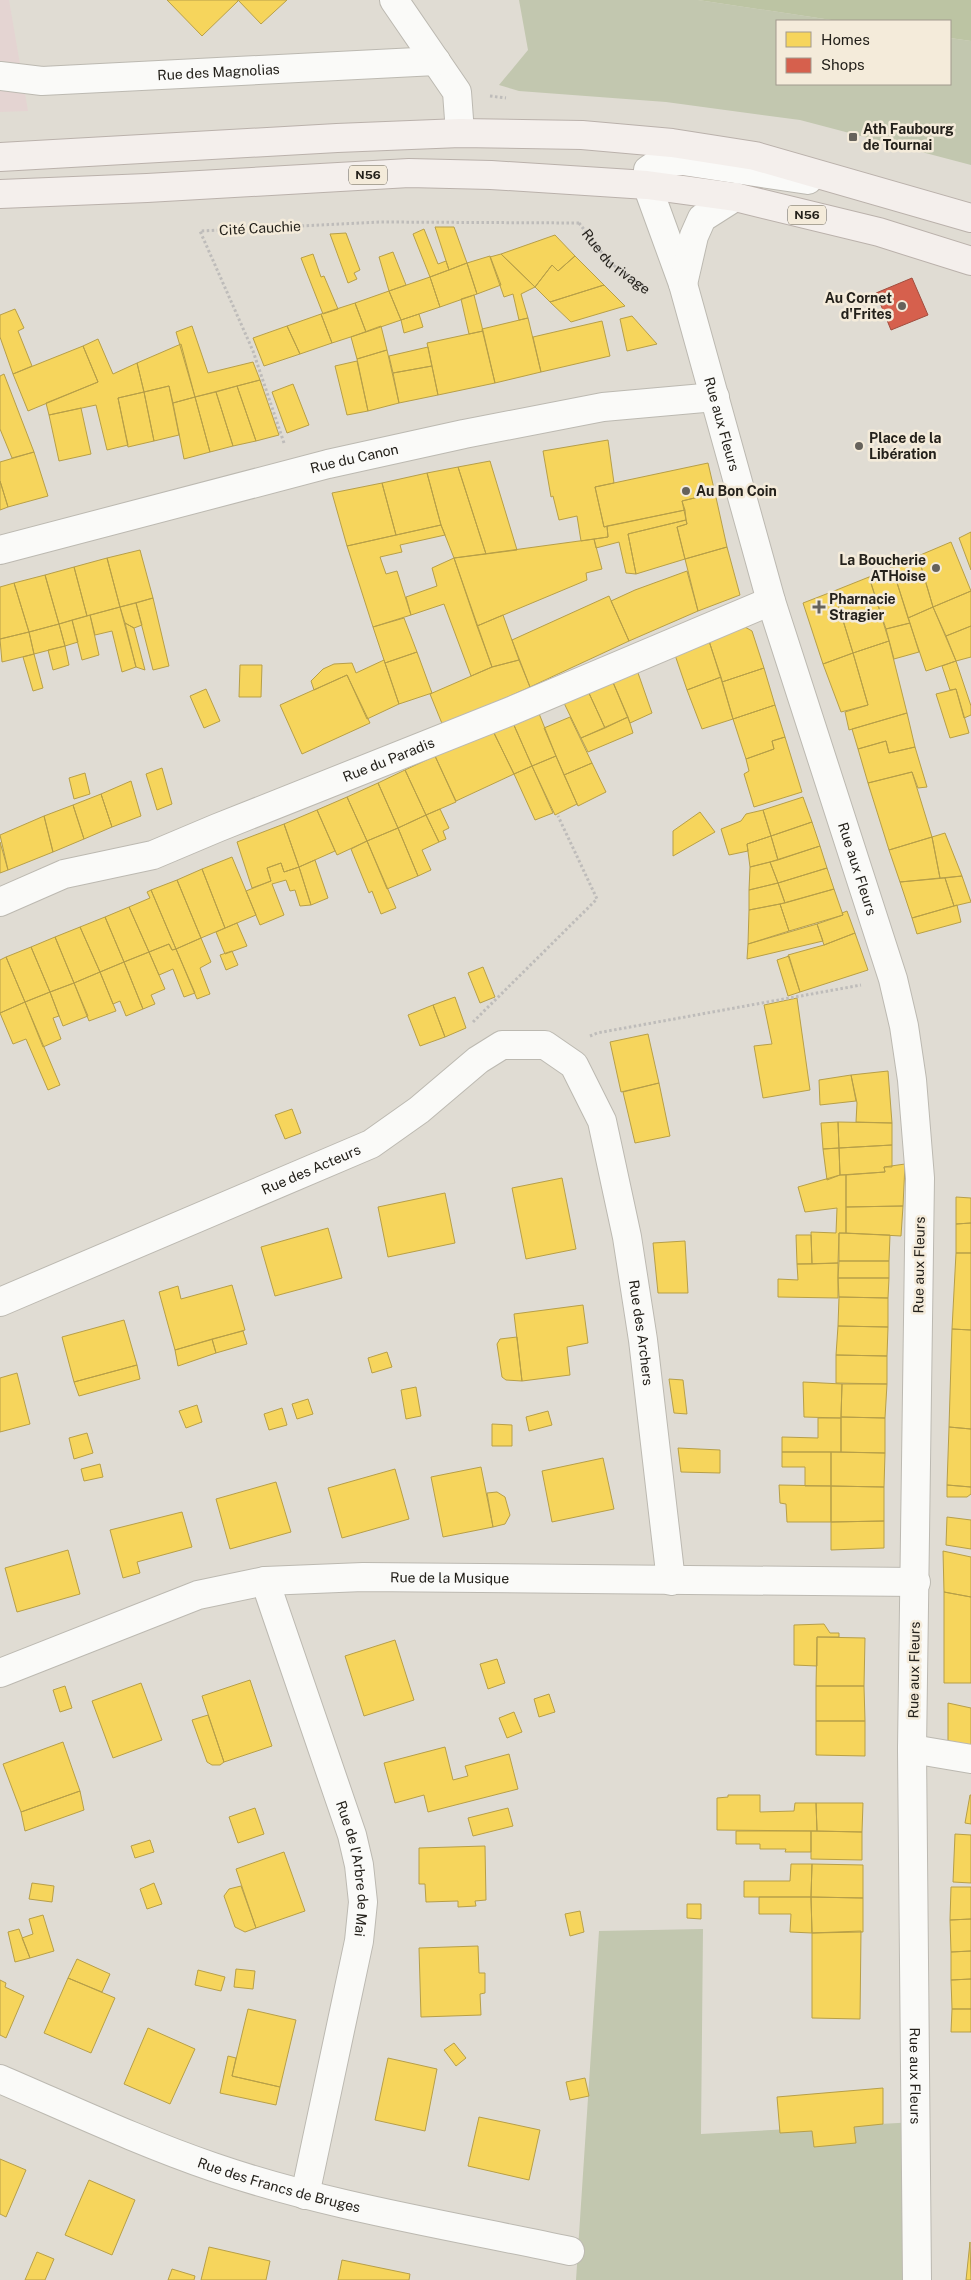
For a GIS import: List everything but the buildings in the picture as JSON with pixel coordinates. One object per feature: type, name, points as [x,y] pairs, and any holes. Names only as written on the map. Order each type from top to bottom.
[{"type":"main road","points":[[0,157],[327,138],[460,133],[582,135],[672,143],[755,156],[971,218]]},
{"type":"main road","name":"N56","points":[[0,194],[147,188],[409,173],[491,175],[647,185],[734,197],[879,232],[971,261]]},
{"type":"street","points":[[394,0],[457,92],[460,133]]},
{"type":"street","name":"Rue des Magnolias","points":[[0,76],[42,81],[436,62]]},
{"type":"street","points":[[647,185],[648,170],[662,161],[683,161],[870,189]]},
{"type":"street","name":"Rue aux Fleurs","points":[[647,185],[683,284],[771,600],[893,979],[904,1026],[912,1080],[920,1178],[916,1582],[912,1749],[917,2280]]},
{"type":"street","name":"Rue aux Fleurs","points":[[683,284],[694,236],[702,218],[734,197]]},
{"type":"street","name":"Rue du Canon","points":[[0,550],[294,472],[464,434],[603,407],[715,397]]},
{"type":"street","name":"Rue du Paradis","points":[[0,902],[64,874],[153,855],[511,711],[771,600]]},
{"type":"street","name":"Rue des Acteurs","points":[[0,1302],[370,1144],[419,1110],[478,1060],[502,1045],[545,1045],[574,1065],[587,1090]]},
{"type":"street","name":"Rue des Archers","points":[[587,1090],[602,1121],[628,1237],[643,1340],[670,1581]]},
{"type":"street","name":"Rue de la Musique","points":[[0,1672],[198,1595],[264,1581],[363,1577],[916,1582]]},
{"type":"street","name":"Rue de l'Arbre de Mai","points":[[264,1581],[352,1835],[359,1866],[363,1902],[359,1941],[305,2195]]},
{"type":"street","points":[[912,1749],[971,1759]]},
{"type":"street","name":"Rue des Francs de Bruges","points":[[0,2078],[112,2128],[213,2167],[305,2195],[570,2251]]},
{"type":"path","name":"Cité Cauchie","points":[[294,472],[253,351],[200,231],[381,222],[579,222]]},
{"type":"path","name":"Rue du rivage","points":[[579,222],[609,262],[658,298],[683,284]]},
{"type":"path","points":[[478,1060],[473,1021],[597,899],[558,816]]},
{"type":"path","points":[[556,1052],[597,1034],[893,979]]},
{"type":"shaded area","points":[[0,0],[9,0],[28,111],[0,112]]},
{"type":"green space","points":[[519,0],[698,0],[831,20],[776,20],[776,85],[951,85],[951,38],[971,41],[971,165],[800,120],[666,102],[519,91],[499,85],[528,50]]},
{"type":"green space","points":[[698,0],[971,0],[971,41],[951,38],[951,20],[831,20]]},
{"type":"green space","points":[[703,1929],[701,2134],[916,2122],[917,2280],[576,2280],[599,1931]]},
{"type":"place","name":"Ath Faubourg de Tournai","points":[[853,137]]},
{"type":"place","name":"Au Cornet d'Frites","points":[[902,306]]},
{"type":"place","name":"Place de la Libération","points":[[859,446]]},
{"type":"place","name":"Au Bon Coin","points":[[686,491]]},
{"type":"place","name":"La Boucherie ATHoise","points":[[936,568]]},
{"type":"place","name":"Pharnacie Stragier","points":[[819,607]]}]
